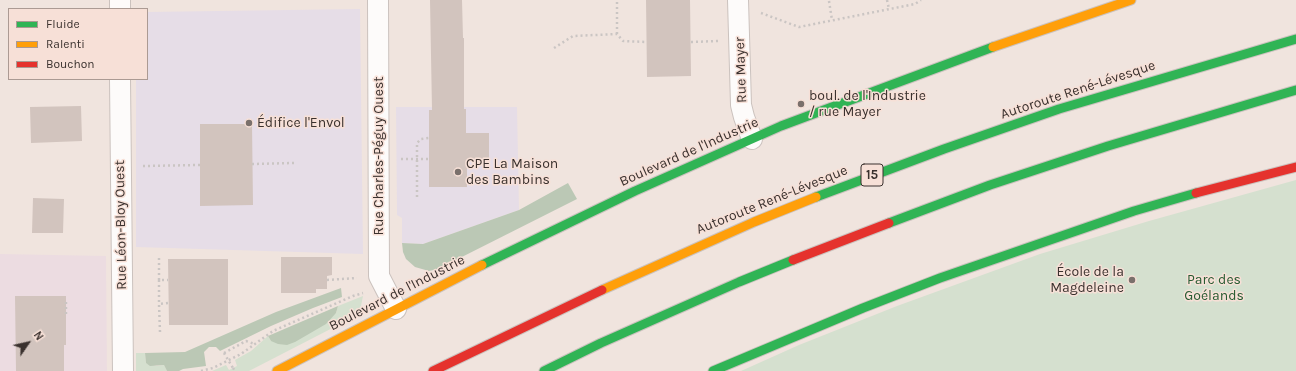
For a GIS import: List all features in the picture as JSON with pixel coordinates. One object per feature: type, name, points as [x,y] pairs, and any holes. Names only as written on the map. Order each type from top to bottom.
[{"type":"main road","name":"Boulevard de l'Industrie","points":[[277,371],[578,217],[787,123],[978,52],[1131,0]]},
{"type":"main road","name":"Autoroute René-Lévesque","points":[[433,371],[542,317],[680,254],[754,222],[849,184],[1059,109],[1296,39]]},
{"type":"main road","points":[[544,371],[601,343],[739,282],[942,202],[1108,146],[1296,90]]},
{"type":"main road","points":[[713,371],[863,308],[1059,236],[1189,195],[1296,167]]},
{"type":"street","name":"Rue Charles-Péguy Ouest","points":[[378,0],[379,276],[396,309]]},
{"type":"street","name":"Rue Mayer","points":[[739,2],[741,105],[752,139]]},
{"type":"street","name":"Rue Léon-Bloy Ouest","points":[[120,80],[123,371]]},
{"type":"path","points":[[617,0],[617,34],[623,41],[646,42]]},
{"type":"path","points":[[888,0],[889,9]]},
{"type":"path","points":[[739,2],[799,27],[915,4],[921,0]]},
{"type":"path","points":[[829,1],[832,20]]},
{"type":"path","points":[[554,48],[573,36],[617,34]]},
{"type":"path","points":[[417,197],[417,143],[420,139],[429,138]]},
{"type":"path","points":[[397,159],[429,159]]},
{"type":"path","points":[[252,164],[294,163]]},
{"type":"path","points":[[136,166],[200,165]]},
{"type":"path","points":[[159,258],[158,280],[160,332]]},
{"type":"path","points":[[327,280],[361,278]]},
{"type":"path","points":[[158,280],[168,280]]},
{"type":"path","name":"Boulevard de l'Industrie","points":[[201,371],[213,368],[241,354],[273,331],[353,296],[364,293]]},
{"type":"path","points":[[66,299],[66,314]]},
{"type":"path","points":[[159,304],[169,304]]},
{"type":"path","points":[[235,371],[224,353],[246,341],[255,344]]},
{"type":"shaded area","name":"Édifice l'Envol","points":[[360,9],[363,254],[136,247],[136,80],[148,80],[148,12]]},
{"type":"shaded area","name":"CPE La Maison des Bambins","points":[[396,107],[517,107],[519,210],[423,244],[402,243],[402,218],[397,215]]},
{"type":"shaded area","points":[[0,254],[106,256],[107,371],[0,371]]},
{"type":"green space","name":"Parc des Goélands","points":[[1296,180],[1296,371],[741,371],[799,345],[897,306],[1040,254],[1149,221]]},
{"type":"green space","points":[[568,183],[577,199],[438,269],[429,271],[415,267],[406,259],[403,252],[402,243],[423,244],[519,210]]},
{"type":"green space","points":[[341,288],[342,297],[271,326],[220,351],[216,347],[209,347],[204,352],[206,366],[183,369],[179,371],[167,371],[164,365],[150,366],[146,363],[145,353],[185,352],[276,312]]},
{"type":"green space","points":[[363,296],[361,306],[356,314],[348,320],[249,371],[212,371],[226,365],[229,370],[237,366],[235,360],[251,351],[268,336],[271,341],[336,313],[338,306]]},
{"type":"green space","points":[[338,306],[336,313],[326,324],[295,342],[287,345],[278,344],[271,341],[268,336]]},
{"type":"green space","points":[[136,353],[145,353],[146,363],[156,366],[164,365],[167,371],[136,371]]},
{"type":"building","points":[[430,0],[462,0],[464,38],[464,109],[466,109],[466,133],[489,133],[489,159],[467,159],[467,187],[429,187],[429,110],[432,110]]},
{"type":"building","points":[[646,0],[690,0],[691,76],[647,77]]},
{"type":"building","points":[[81,106],[82,141],[31,143],[30,107]]},
{"type":"building","points":[[200,124],[252,124],[253,205],[200,206]]},
{"type":"building","points":[[33,198],[64,199],[63,233],[32,233]]},
{"type":"building","points":[[281,257],[332,257],[332,275],[327,276],[327,289],[316,289],[316,293],[281,293]]},
{"type":"building","points":[[168,259],[228,259],[228,325],[169,325]]},
{"type":"building","points":[[15,296],[66,296],[66,345],[64,345],[64,371],[16,371]]},
{"type":"traffic: fast","points":[[816,197],[944,149],[1059,109],[1296,39]]},
{"type":"traffic: fast","points":[[482,265],[635,191],[781,126],[993,47]]},
{"type":"traffic: fast","points":[[889,223],[990,185],[1108,146],[1296,90]]},
{"type":"traffic: fast","points":[[713,371],[863,308],[940,278],[1134,211],[1196,193]]},
{"type":"traffic: fast","points":[[544,371],[601,343],[739,282],[793,260]]},
{"type":"traffic: slow","points":[[993,47],[1131,0]]},
{"type":"traffic: slow","points":[[602,290],[754,222],[816,197]]},
{"type":"traffic: slow","points":[[277,371],[482,265]]},
{"type":"traffic: jam","points":[[1196,193],[1296,167]]},
{"type":"traffic: jam","points":[[793,260],[889,223]]},
{"type":"traffic: jam","points":[[433,371],[602,290]]},
{"type":"place","name":"boul. de l'Industrie / rue Mayer","points":[[801,104]]},
{"type":"place","name":"Édifice l'Envol","points":[[249,123]]},
{"type":"place","name":"CPE La Maison des Bambins","points":[[458,172]]},
{"type":"place","name":"École de la Magdeleine","points":[[1132,280]]}]
